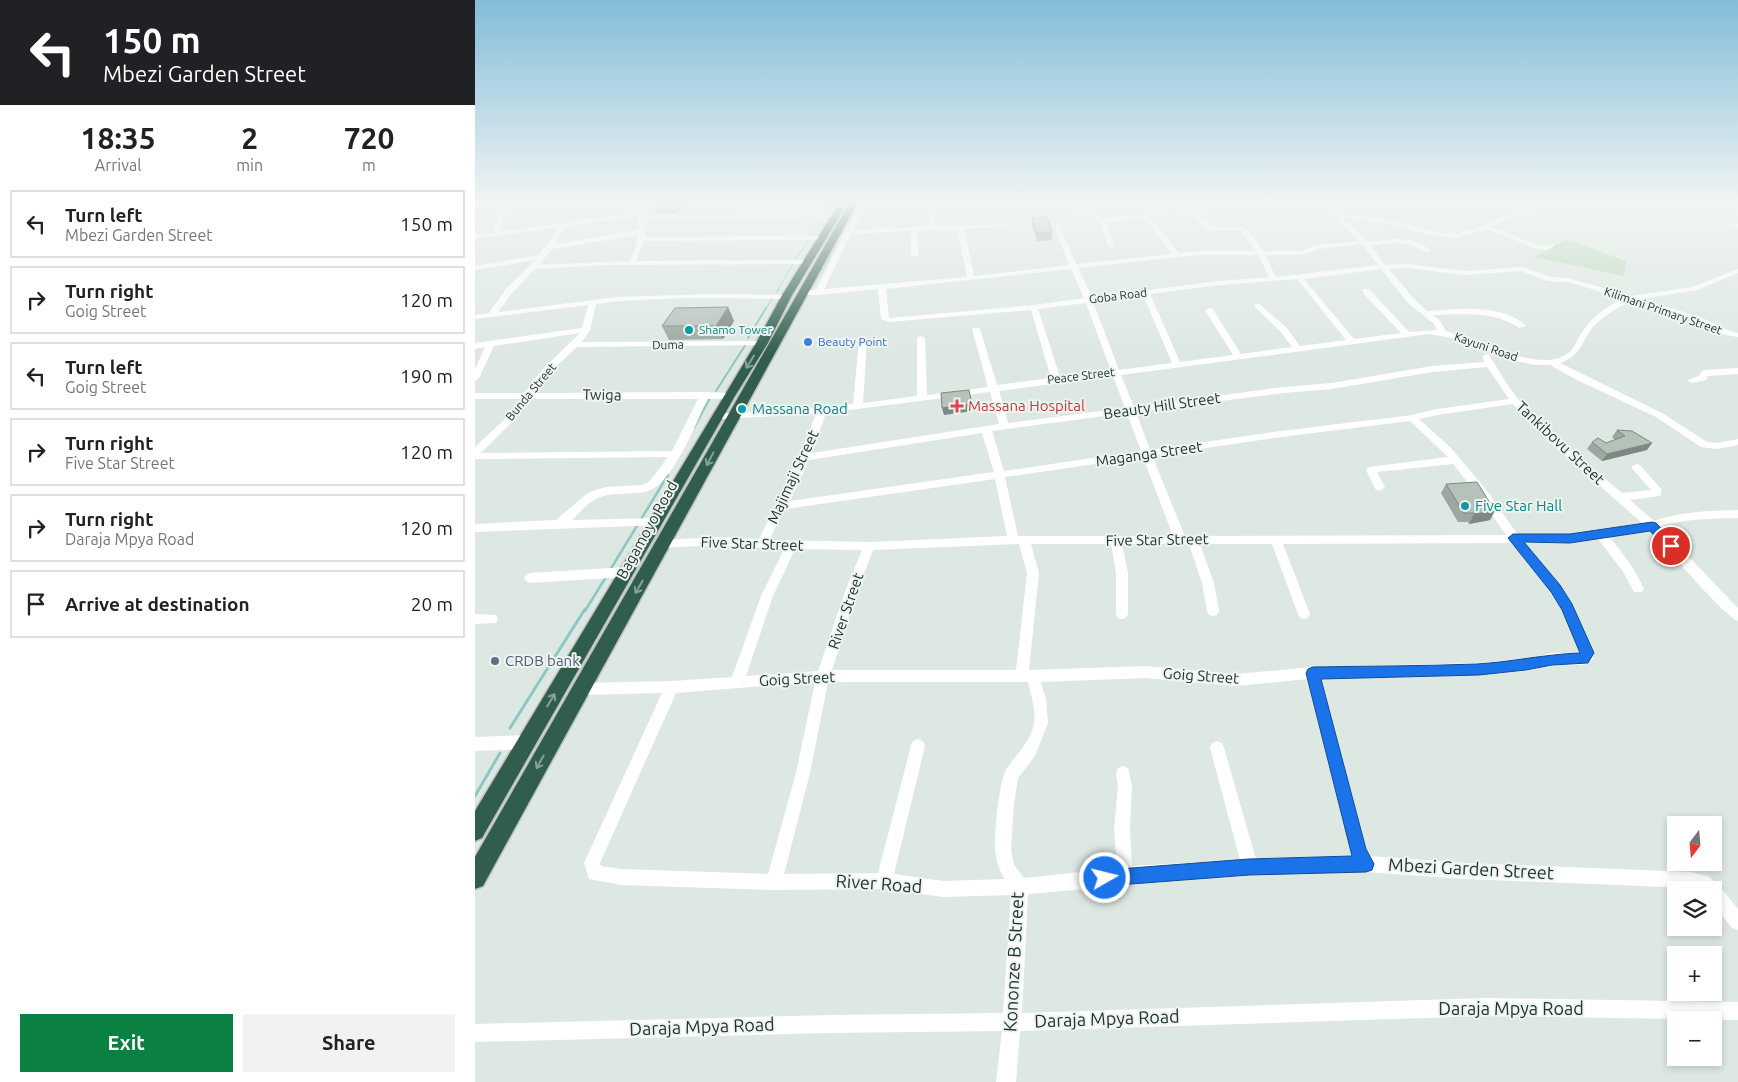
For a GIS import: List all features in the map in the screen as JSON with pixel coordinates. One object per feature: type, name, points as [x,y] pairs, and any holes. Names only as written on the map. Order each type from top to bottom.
[{"type":"highway","name":"Bagamoyo Road","points":[[475,831],[814,252]]},
{"type":"highway","name":"Bagamoyo Road","points":[[475,878],[661,544],[827,252]]},
{"type":"street","points":[[491,314],[544,252]]},
{"type":"street","points":[[631,263],[638,252]]},
{"type":"street","points":[[819,293],[839,252]]},
{"type":"street","points":[[965,252],[971,278]]},
{"type":"street","points":[[1066,252],[1075,268],[1117,372],[1147,454],[1208,584],[1213,611]]},
{"type":"street","points":[[804,293],[1075,268],[1177,255],[1213,252]]},
{"type":"street","points":[[1240,252],[1303,252]]},
{"type":"street","points":[[1372,252],[1411,301],[1428,313],[1443,333]]},
{"type":"street","points":[[1260,253],[1274,279]]},
{"type":"street","points":[[475,268],[540,257]]},
{"type":"street","points":[[533,267],[631,263],[808,262]]},
{"type":"street","name":"Kilimani Primary Street","points":[[1382,267],[1407,266],[1480,272],[1522,269],[1550,279],[1572,281],[1697,319],[1738,336]]},
{"type":"street","name":"Goba Road","points":[[882,287],[885,319],[889,320],[1034,306],[1219,283],[1299,277],[1382,267]]},
{"type":"street","name":"Kayuni Road","points":[[1443,333],[1519,359],[1552,362],[1573,355],[1593,323],[1630,299],[1648,294],[1688,291],[1723,275],[1738,271]]},
{"type":"street","points":[[1299,277],[1352,342]]},
{"type":"street","points":[[1366,290],[1407,335]]},
{"type":"street","points":[[1146,293],[1177,365]]},
{"type":"street","points":[[475,317],[593,301],[649,297],[786,297]]},
{"type":"street","name":"Bunda Street","points":[[475,455],[507,422],[544,373],[574,345],[586,330],[593,301]]},
{"type":"street","points":[[1034,306],[1056,379]]},
{"type":"street","points":[[1258,306],[1283,329],[1298,349]]},
{"type":"street","points":[[1209,310],[1239,357]]},
{"type":"street","points":[[1428,313],[1502,315],[1514,319],[1523,326]]},
{"type":"street","points":[[976,329],[985,364],[995,388],[1004,427]]},
{"type":"street","points":[[475,346],[586,330]]},
{"type":"street","name":"Peace Street","points":[[718,416],[822,411],[1056,379],[1407,335],[1443,333]]},
{"type":"street","points":[[1729,333],[1738,341]]},
{"type":"street","points":[[921,338],[922,397]]},
{"type":"street","points":[[858,405],[863,341]]},
{"type":"street","name":"Duma","points":[[574,345],[762,343]]},
{"type":"street","points":[[475,378],[491,344]]},
{"type":"street","name":"Tankibovu Street","points":[[1483,348],[1489,364],[1514,401],[1547,434],[1652,526]]},
{"type":"street","points":[[1552,362],[1572,375],[1657,414],[1676,425],[1701,444],[1712,446],[1738,442]]},
{"type":"street","name":"Beauty Hill Street","points":[[806,457],[986,429],[1284,390],[1332,386],[1432,369],[1489,364]]},
{"type":"street","points":[[1691,380],[1703,378],[1704,374],[1708,373],[1738,371]]},
{"type":"street","points":[[558,524],[567,519],[592,496],[603,491],[652,487],[657,483],[675,454],[704,395]]},
{"type":"street","name":"Twiga","points":[[475,396],[729,396]]},
{"type":"street","name":"Maganga Street","points":[[783,506],[1281,434],[1412,418],[1437,412],[1514,401]]},
{"type":"street","name":"Majimaji Street","points":[[762,543],[783,506],[806,457],[822,411]]},
{"type":"street","points":[[1412,418],[1447,449],[1513,538]]},
{"type":"street","points":[[986,429],[1019,540],[1033,573],[1027,676]]},
{"type":"street","points":[[475,455],[675,454]]},
{"type":"street","points":[[1380,487],[1372,474],[1373,468],[1456,460]]},
{"type":"street","points":[[1620,497],[1657,493],[1657,490],[1636,467]]},
{"type":"street","name":"Five Star Street","points":[[661,544],[718,541],[791,545],[869,546],[1019,540],[1276,538],[1570,539],[1652,526],[1671,518],[1695,514],[1738,514]]},
{"type":"street","points":[[475,528],[656,522]]},
{"type":"street","points":[[1652,526],[1738,616]]},
{"type":"street","points":[[1600,534],[1634,578],[1638,589]]},
{"type":"street","points":[[1276,538],[1304,614]]},
{"type":"street","name":"Goig Street","points":[[581,688],[672,687],[823,676],[1027,676],[1145,672],[1236,680],[1313,673],[1479,669],[1526,665],[1546,660],[1584,659],[1588,653],[1579,630],[1556,589],[1513,538]]},
{"type":"street","points":[[1116,540],[1122,573],[1122,614]]},
{"type":"street","points":[[737,682],[767,596],[791,545]]},
{"type":"street","name":"River Street","points":[[774,882],[803,773],[823,676],[852,589],[869,546]]},
{"type":"street","points":[[530,578],[626,572]]},
{"type":"street","points":[[475,619],[492,619]]},
{"type":"street","name":"Mbezi Garden Street","points":[[1313,673],[1361,858],[1366,864],[1466,871],[1695,881]]},
{"type":"street","name":"Kononze B Street","points":[[1006,1082],[1020,887],[1007,868],[1003,849],[1006,804],[1011,774],[1030,751],[1041,723],[1039,700],[1027,676]]},
{"type":"street","name":"River Road","points":[[672,687],[592,863],[595,873],[621,877],[774,882],[884,881],[943,889],[1020,887],[1086,881],[1125,875],[1249,867],[1366,864]]},
{"type":"street","points":[[475,744],[526,742]]},
{"type":"street","points":[[884,881],[918,746]]},
{"type":"street","points":[[1217,748],[1249,867]]},
{"type":"street","points":[[1123,773],[1125,786],[1122,829],[1125,875]]},
{"type":"street","name":"Mbezi Garden Street","points":[[1722,902],[1738,922]]},
{"type":"street","name":"Daraja Mpya Road","points":[[475,1033],[829,1024],[1011,1022],[1486,1007],[1738,1011]]},
{"type":"green space","points":[[1542,252],[1603,252],[1626,261],[1624,276],[1534,257]]},
{"type":"building","points":[[728,307],[716,326],[662,326],[675,308]]},
{"type":"building","points":[[969,390],[972,404],[942,408],[941,393]]},
{"type":"building","points":[[1617,430],[1632,431],[1652,443],[1607,454],[1592,442],[1598,438],[1606,443],[1625,436]]},
{"type":"building","points":[[1477,482],[1495,511],[1474,514],[1464,513],[1446,484]]},
{"type":"waterway","points":[[796,259],[800,252]]},
{"type":"waterway","points":[[809,292],[832,252]]},
{"type":"waterway","points":[[776,293],[793,264]]},
{"type":"waterway","points":[[765,310],[772,299]]},
{"type":"waterway","points":[[748,338],[766,308]]},
{"type":"waterway","points":[[716,391],[746,344]]},
{"type":"waterway","points":[[694,428],[710,398]]},
{"type":"waterway","points":[[610,570],[668,475]]},
{"type":"waterway","points":[[585,611],[606,577]]},
{"type":"waterway","points":[[510,728],[585,609]]},
{"type":"waterway","points":[[475,796],[500,753]]},
{"type":"place","name":"Shamo Tower","points":[[689,330]]},
{"type":"place","name":"Beauty Point","points":[[808,342]]},
{"type":"place","name":"Massana Hospital","points":[[957,406]]},
{"type":"place","name":"Massana Road","points":[[742,409]]},
{"type":"place","name":"Five Star Hall","points":[[1465,506]]},
{"type":"place","name":"CRDB bank","points":[[495,661]]},
{"type":"route","points":[[1105,878],[1249,867],[1366,864],[1361,858],[1313,673],[1479,669],[1526,665],[1552,659],[1584,659],[1588,653],[1579,630],[1556,589],[1513,538],[1570,539],[1652,526],[1671,546]]}]
